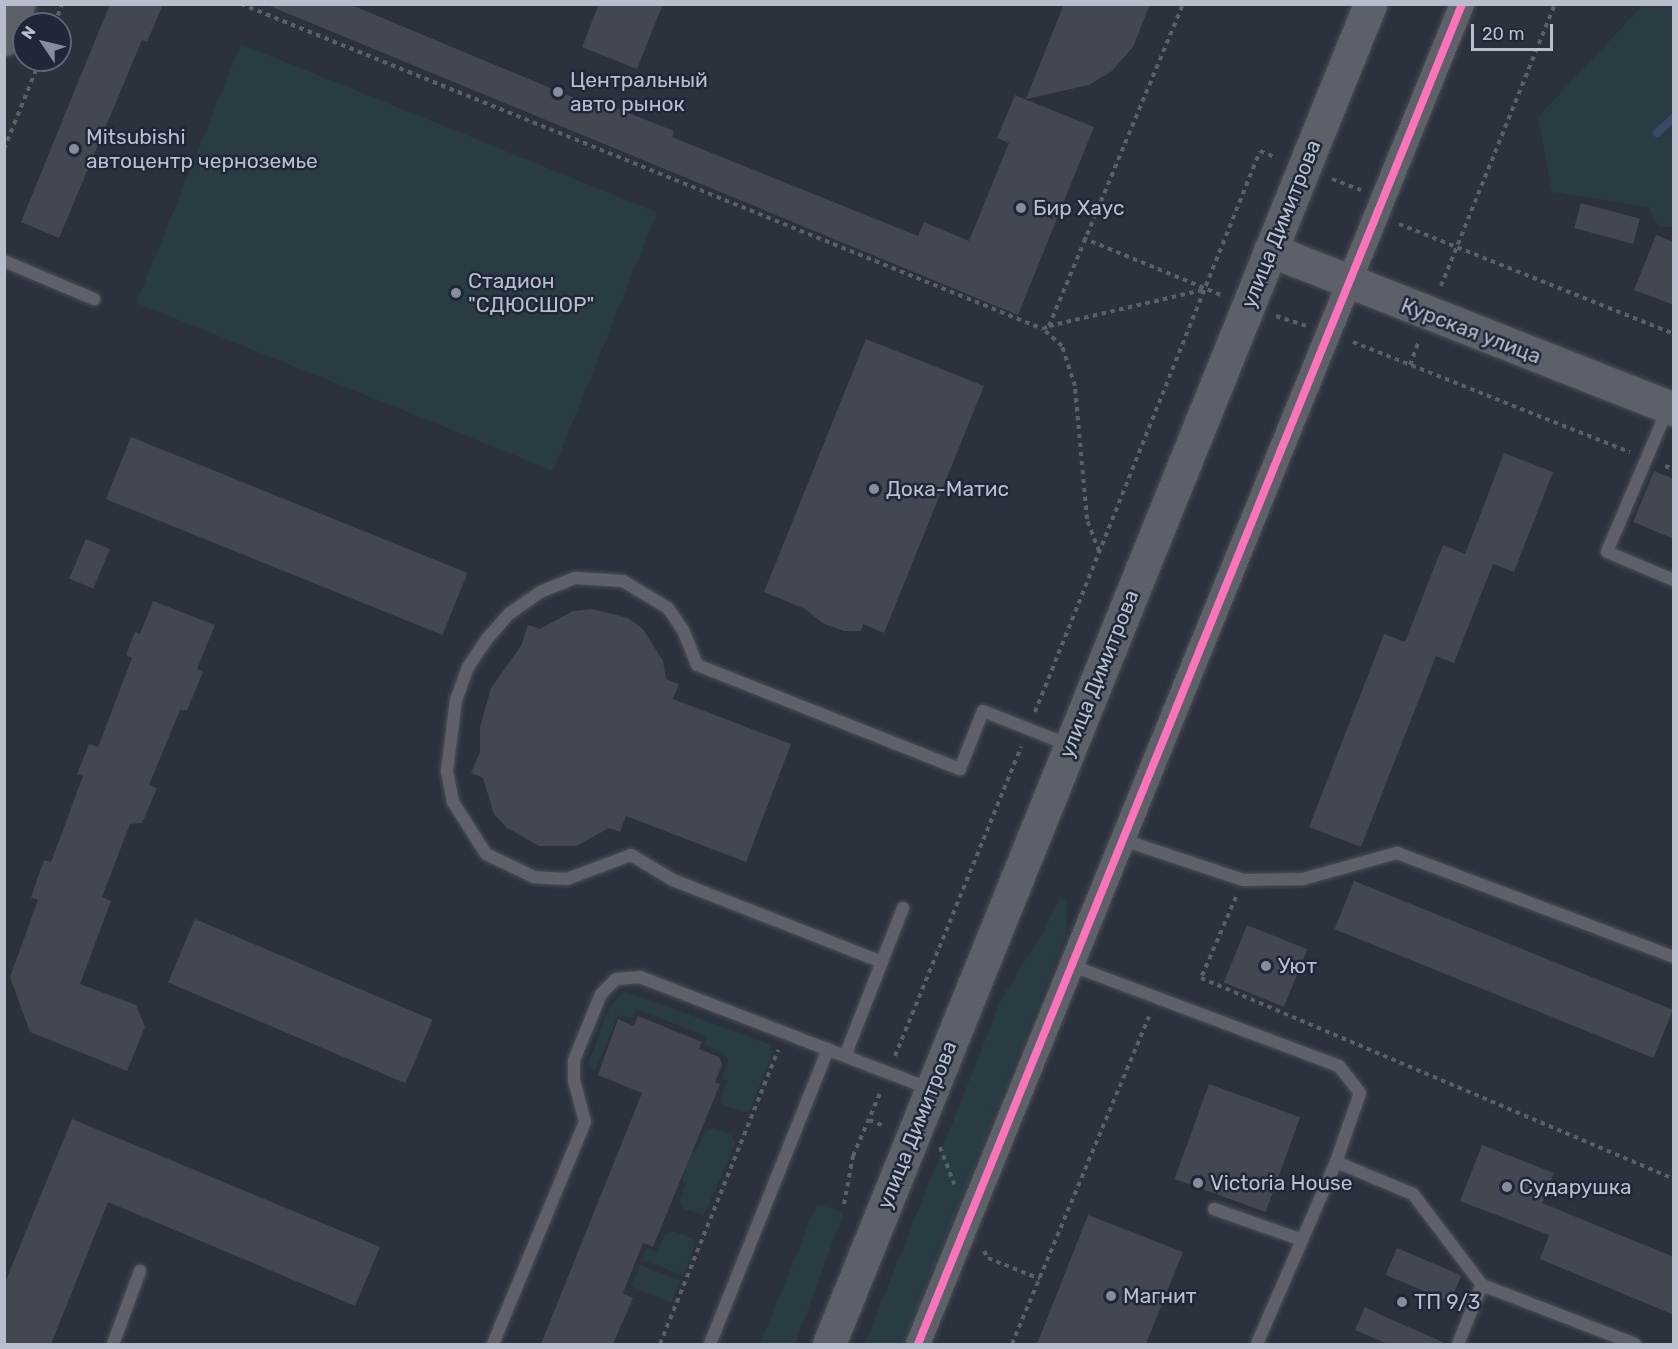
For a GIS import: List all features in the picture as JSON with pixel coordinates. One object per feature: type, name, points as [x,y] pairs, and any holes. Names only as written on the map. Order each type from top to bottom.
[{"type":"main road","points":[[4,39],[18,4]]},
{"type":"main road","name":"улица Димитрова","points":[[829,1344],[1370,4]]},
{"type":"main road","name":"Курская улица","points":[[1270,250],[1429,315],[1671,408]]},
{"type":"street","points":[[918,1344],[1070,965],[1351,284],[1462,4]]},
{"type":"lane","points":[[4,261],[94,299]]},
{"type":"lane","points":[[1671,408],[1607,552],[1674,580]]},
{"type":"lane","points":[[882,962],[673,880],[631,855],[567,879],[534,877],[486,854],[453,802],[447,771],[456,700],[468,667],[509,614],[540,592],[575,578],[624,580],[668,608],[683,630],[697,665],[960,769],[983,711],[1070,746]]},
{"type":"lane","points":[[1123,840],[1243,880],[1303,879],[1397,853],[1674,957]]},
{"type":"lane","points":[[845,1056],[903,908]]},
{"type":"lane","points":[[1070,965],[1339,1066],[1360,1093],[1336,1162],[1299,1239],[1257,1344]]},
{"type":"lane","points":[[493,1344],[585,1122],[574,1080],[574,1060],[601,994],[616,979],[639,977],[931,1089]]},
{"type":"lane","points":[[710,1344],[828,1049]]},
{"type":"lane","points":[[1336,1162],[1413,1194],[1482,1285],[1635,1344]]},
{"type":"lane","points":[[1214,1209],[1299,1239]]},
{"type":"lane","points":[[112,1344],[140,1271]]},
{"type":"lane","points":[[1458,1344],[1482,1285]]},
{"type":"path","points":[[241,4],[1043,329],[1062,346],[1075,386],[1087,519],[1100,553]]},
{"type":"path","points":[[1049,326],[1083,238],[1183,4]]},
{"type":"path","points":[[1410,365],[1555,4]]},
{"type":"path","points":[[4,149],[35,72]]},
{"type":"path","points":[[844,1204],[853,1156],[1207,289],[1260,151],[1366,192],[1390,220],[1674,334]]},
{"type":"path","points":[[1083,238],[1248,306],[1314,329]]},
{"type":"path","points":[[1043,329],[1207,289]]},
{"type":"path","points":[[1347,340],[1674,469]]},
{"type":"path","points":[[1243,880],[1201,978],[1674,1179]]},
{"type":"path","points":[[1012,1344],[1157,997]]},
{"type":"path","points":[[660,1344],[785,1033]]},
{"type":"shaded area","points":[[1644,4],[1673,5],[1673,227],[1658,227],[1649,207],[1552,192],[1538,117]]},
{"type":"shaded area","points":[[241,44],[657,212],[553,471],[136,303]]},
{"type":"shaded area","points":[[1059,898],[1067,901],[1066,936],[903,1344],[865,1344],[1002,998],[1045,929]]},
{"type":"shaded area","points":[[624,991],[768,1044],[773,1052],[750,1109],[744,1112],[723,1105],[720,1099],[727,1081],[722,1078],[728,1061],[724,1053],[705,1045],[708,1037],[637,1009],[632,1019],[618,1015],[595,1071],[588,1064],[610,1006]]},
{"type":"shaded area","points":[[714,1128],[732,1136],[735,1144],[704,1215],[682,1208],[680,1201],[686,1183],[682,1180],[685,1171],[680,1168],[686,1149],[696,1153],[705,1132]]},
{"type":"shaded area","points":[[817,1204],[842,1212],[842,1217],[795,1344],[760,1344]]},
{"type":"shaded area","points":[[673,1231],[692,1238],[695,1245],[683,1275],[642,1260],[647,1248],[657,1252],[665,1234]]},
{"type":"shaded area","points":[[640,1265],[680,1281],[671,1302],[631,1286]]},
{"type":"building","name":"Mitsubishi автоцентр черноземье","points":[[110,4],[163,4],[147,42],[142,40],[59,238],[21,222]]},
{"type":"building","points":[[265,4],[349,4],[591,105],[593,99],[674,131],[672,137],[918,236],[924,222],[969,241],[1009,143],[997,138],[1015,95],[1094,127],[1018,315]]},
{"type":"building","points":[[599,4],[663,4],[637,69],[582,47]]},
{"type":"building","points":[[1064,4],[1150,4],[1133,47],[1112,71],[1089,85],[1026,99]]},
{"type":"building","points":[[1581,203],[1640,219],[1633,244],[1574,228]]},
{"type":"building","points":[[1656,235],[1674,242],[1674,305],[1634,290]]},
{"type":"building","name":"Дока-Матис","points":[[866,339],[984,386],[884,633],[863,624],[861,631],[844,631],[824,624],[805,609],[764,592]]},
{"type":"building","points":[[131,437],[468,573],[442,635],[106,499]]},
{"type":"building","points":[[1504,453],[1553,472],[1514,572],[1493,564],[1454,663],[1436,656],[1361,847],[1309,827],[1384,634],[1405,642],[1443,545],[1465,554]]},
{"type":"building","points":[[1654,471],[1674,479],[1674,539],[1633,522]]},
{"type":"building","points":[[86,539],[110,549],[93,589],[69,579]]},
{"type":"building","points":[[153,601],[215,625],[197,669],[203,672],[187,710],[180,710],[149,785],[157,788],[142,823],[130,824],[102,897],[111,901],[80,984],[136,1005],[145,1027],[127,1071],[30,1032],[10,977],[38,900],[31,897],[44,860],[51,862],[83,776],[77,774],[89,744],[98,747],[132,658],[126,655],[135,632],[140,634]]},
{"type":"building","points":[[592,609],[628,618],[643,629],[663,661],[666,679],[679,684],[673,699],[791,744],[746,862],[626,816],[620,832],[609,828],[576,846],[539,846],[507,828],[494,814],[483,778],[471,773],[480,752],[480,727],[491,688],[521,646],[528,625],[540,629],[573,611]]},
{"type":"building","points":[[1354,881],[1673,1010],[1653,1058],[1335,929]]},
{"type":"building","points":[[195,919],[432,1020],[406,1083],[168,983]]},
{"type":"building","name":"Уют","points":[[1247,925],[1307,949],[1284,1007],[1224,982]]},
{"type":"building","points":[[638,1016],[702,1042],[699,1049],[719,1057],[722,1065],[715,1082],[720,1084],[653,1247],[643,1243],[623,1293],[633,1298],[613,1344],[541,1344],[642,1093],[598,1075],[618,1019],[634,1026]]},
{"type":"building","points":[[1209,1084],[1300,1117],[1266,1212],[1174,1179]]},
{"type":"building","points":[[72,1119],[380,1247],[355,1306],[108,1202],[51,1344],[4,1344],[4,1285]]},
{"type":"building","points":[[1482,1145],[1554,1173],[1542,1203],[1674,1257],[1674,1315],[1540,1259],[1549,1235],[1460,1201]]},
{"type":"building","name":"Магнит","points":[[1088,1215],[1183,1252],[1146,1344],[1037,1344]]},
{"type":"building","points":[[1397,1248],[1461,1275],[1450,1302],[1386,1275]]},
{"type":"building","points":[[1365,1307],[1447,1344],[1388,1344],[1355,1330]]},
{"type":"waterway","points":[[1657,133],[1674,117]]},
{"type":"cycle path","points":[[918,1344],[1462,4]]},
{"type":"place","name":"Центральный авто рынок","points":[[558,92]]},
{"type":"place","name":"Mitsubishi автоцентр черноземье","points":[[74,149]]},
{"type":"place","name":"Бир Хаус","points":[[1021,208]]},
{"type":"place","name":"Стадион \"СДЮСШОР\"","points":[[456,293]]},
{"type":"place","name":"Дока-Матис","points":[[874,489]]},
{"type":"place","name":"Уют","points":[[1266,966]]},
{"type":"place","name":"Victoria House","points":[[1198,1183]]},
{"type":"place","name":"Сударушка","points":[[1507,1187]]},
{"type":"place","name":"Магнит","points":[[1111,1296]]},
{"type":"place","name":"ТП 9/3","points":[[1402,1302]]}]
